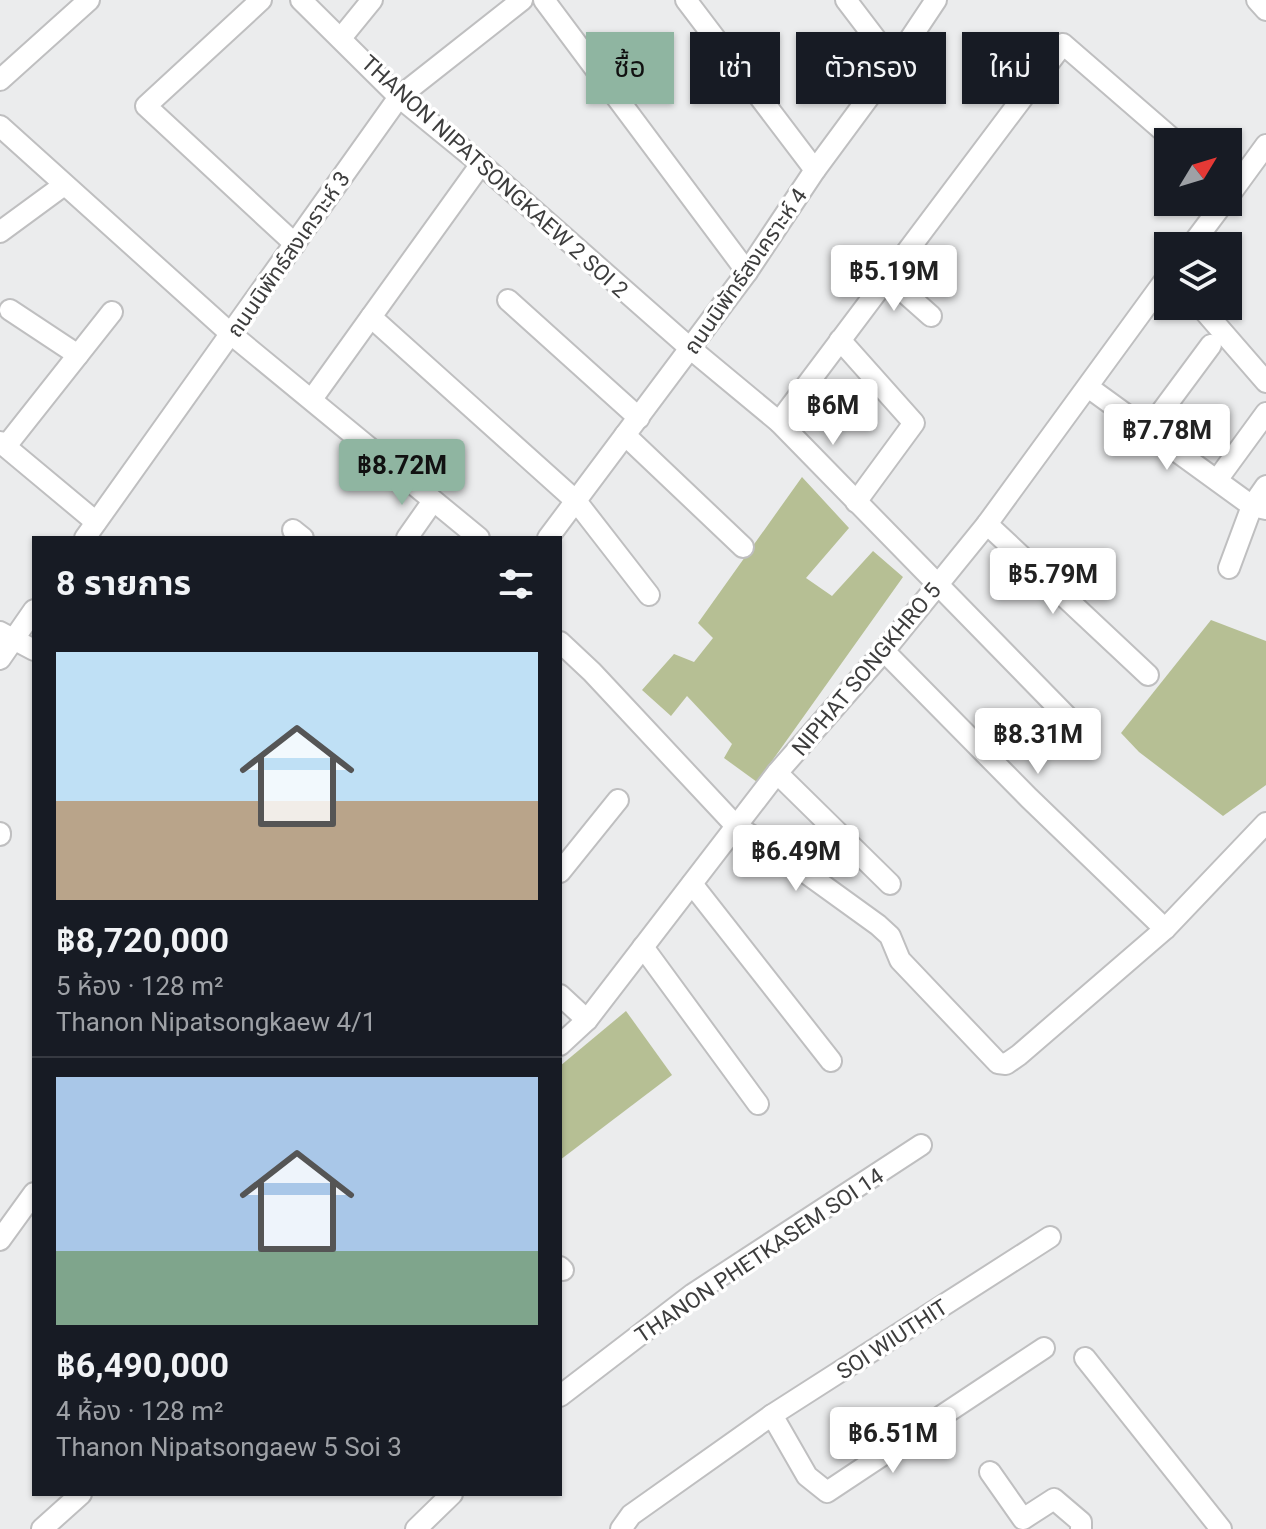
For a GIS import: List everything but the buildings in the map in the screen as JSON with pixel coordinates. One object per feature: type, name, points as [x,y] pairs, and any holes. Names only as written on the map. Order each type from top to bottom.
[{"type":"street","points":[[0,80],[89,0]]},
{"type":"street","points":[[261,0],[146,106],[295,244]]},
{"type":"street","name":"THANON NIPATSONGKAEW 2 SOI 2","points":[[301,0],[399,97],[779,422],[1082,732]]},
{"type":"street","points":[[341,38],[372,0]]},
{"type":"street","name":"ถนนนิพัทธ์สงเคราะห์ 3","points":[[90,530],[399,97],[522,0]]},
{"type":"street","points":[[544,0],[747,272]]},
{"type":"street","points":[[686,0],[815,170]]},
{"type":"street","points":[[846,0],[870,32]]},
{"type":"street","name":"ถนนนิพัทธ์สงเคราะห์ 4","points":[[915,32],[936,0]]},
{"type":"street","points":[[1257,0],[1266,10]]},
{"type":"street","points":[[779,422],[1063,44],[1160,128]]},
{"type":"street","name":"ถนนนิพัทธ์สงเคราะห์ 4","points":[[550,536],[691,349],[864,104]]},
{"type":"street","points":[[0,126],[231,334],[477,536]]},
{"type":"street","points":[[1242,176],[1266,145]]},
{"type":"street","points":[[312,399],[481,164]]},
{"type":"street","points":[[0,232],[64,185]]},
{"type":"street","points":[[887,277],[931,316]]},
{"type":"street","name":"NIPHAT SONGKHRO 5","points":[[562,1043],[587,1020],[777,773],[939,585],[1154,295]]},
{"type":"street","points":[[508,300],[639,418]]},
{"type":"street","points":[[10,310],[78,355]]},
{"type":"street","points":[[90,530],[3,444],[112,312]]},
{"type":"street","points":[[371,317],[576,501],[649,595]]},
{"type":"street","points":[[1212,320],[1266,382]]},
{"type":"street","points":[[840,340],[914,423],[856,502]]},
{"type":"street","points":[[1148,430],[1211,345]]},
{"type":"street","points":[[1088,387],[1259,508]]},
{"type":"street","points":[[1217,480],[1266,413]]},
{"type":"street","points":[[625,435],[743,547]]},
{"type":"street","points":[[1229,568],[1259,508],[1266,486]]},
{"type":"street","points":[[408,536],[433,501]]},
{"type":"street","points":[[987,524],[1148,675]]},
{"type":"street","points":[[0,659],[7,636],[32,612]]},
{"type":"street","points":[[7,636],[32,649]]},
{"type":"street","points":[[562,644],[737,827],[766,844],[890,936],[900,960],[998,1063],[1006,1064],[1019,1055],[1165,929],[1266,823]]},
{"type":"street","points":[[884,651],[1029,798],[1165,929]]},
{"type":"street","points":[[777,773],[890,884]]},
{"type":"street","points":[[562,870],[618,800]]},
{"type":"street","points":[[692,884],[831,1061]]},
{"type":"street","points":[[643,947],[758,1104]]},
{"type":"street","points":[[562,997],[587,1020]]},
{"type":"street","name":"THANON PHETKASEM SOI 14","points":[[562,1394],[693,1294],[921,1145]]},
{"type":"street","points":[[0,1240],[32,1196]]},
{"type":"street","name":"SOI WIUTHIT","points":[[621,1529],[631,1515],[772,1415],[1050,1237]]},
{"type":"street","points":[[772,1415],[807,1476],[827,1492],[1044,1348]]},
{"type":"street","points":[[1085,1358],[1221,1529]]},
{"type":"street","points":[[990,1472],[1023,1519],[1054,1499],[1081,1522],[1081,1529]]},
{"type":"street","points":[[42,1529],[79,1496]]},
{"type":"street","points":[[416,1529],[450,1496]]},
{"type":"green space","points":[[802,477],[849,528],[806,578],[832,596],[873,551],[903,577],[757,782],[724,758],[732,744],[687,696],[671,716],[642,690],[674,654],[694,662],[713,638],[698,623]]},
{"type":"green space","points":[[1211,620],[1266,641],[1266,785],[1223,816],[1139,752],[1121,733]]},
{"type":"green space","points":[[626,1011],[672,1075],[562,1158],[562,1064]]}]
